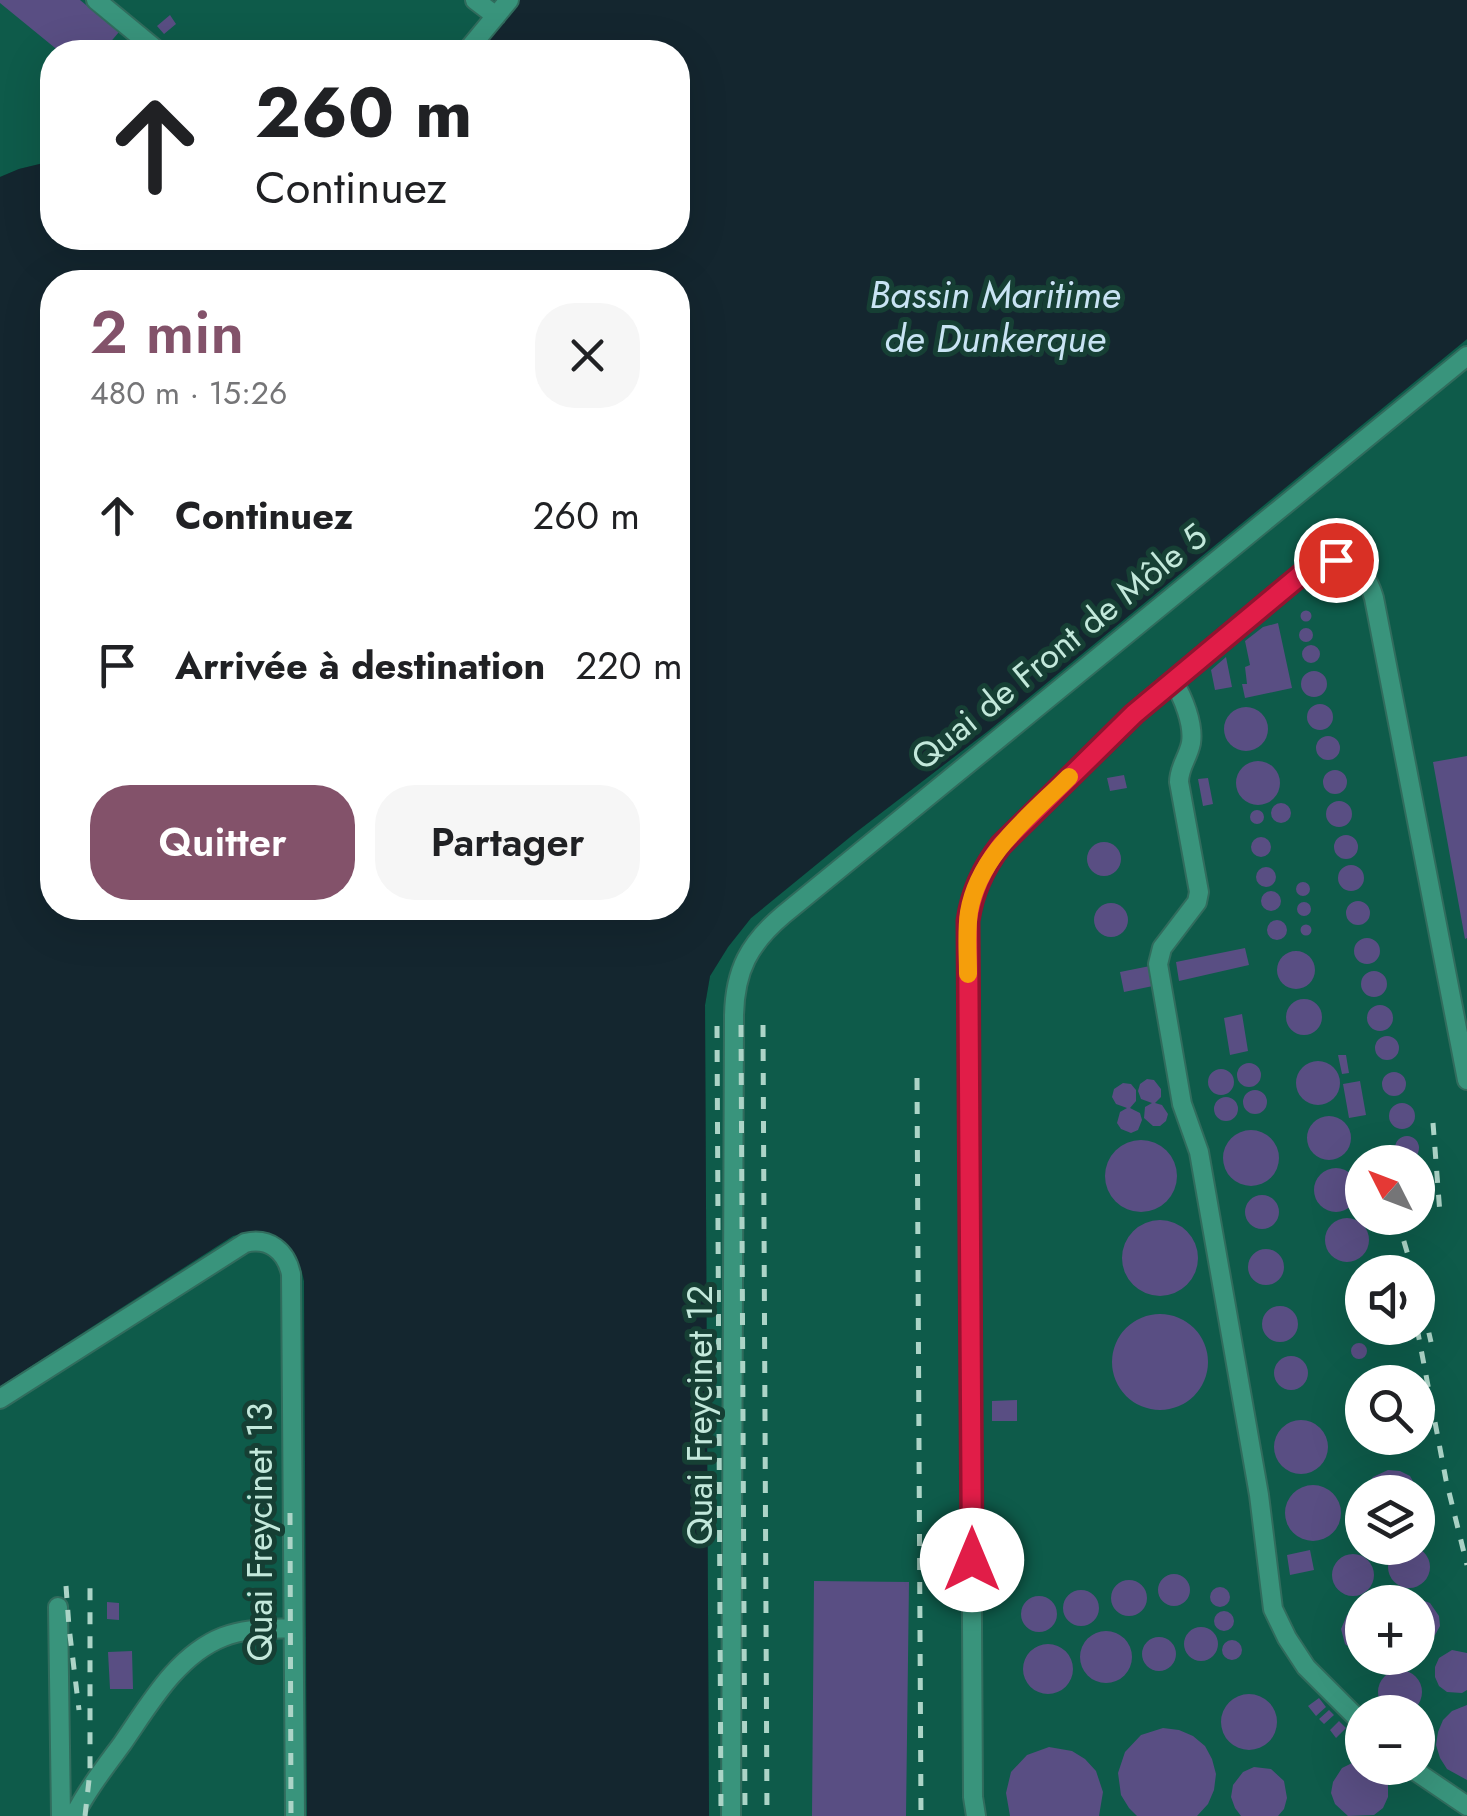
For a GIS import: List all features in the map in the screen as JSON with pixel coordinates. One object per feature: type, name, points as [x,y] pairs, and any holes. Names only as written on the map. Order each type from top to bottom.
[{"type":"street","points":[[96,0],[144,40]]},
{"type":"street","points":[[475,0],[496,16]]},
{"type":"street","points":[[476,40],[509,0]]},
{"type":"street","name":"Quai de Front de Môle 5","points":[[734,1015],[737,983],[746,956],[765,930],[1467,356]]},
{"type":"street","points":[[976,1816],[968,930],[976,886],[1001,845],[1134,714],[1310,568],[1323,562],[1342,561],[1354,566],[1364,575],[1374,598],[1467,1080]]},
{"type":"street","points":[[1173,680],[1192,735],[1179,782],[1199,892],[1197,902],[1160,953],[1158,964],[1182,1104],[1199,1152],[1259,1494],[1270,1598],[1280,1627],[1299,1658],[1345,1706]]},
{"type":"street","name":"Quai Freycinet 12","points":[[731,1816],[734,1015]]},
{"type":"street","name":"Quai Freycinet 13","points":[[0,1399],[240,1246],[257,1240],[269,1243],[288,1261],[292,1274],[295,1816]]},
{"type":"street","points":[[58,1607],[61,1816]]},
{"type":"street","points":[[74,1816],[157,1693],[193,1656],[215,1640],[237,1632],[294,1628]]},
{"type":"street","points":[[1435,1784],[1467,1806]]},
{"type":"shaded area","points":[[0,0],[516,0],[484,40],[40,40],[40,164],[0,177]]},
{"type":"shaded area","points":[[1467,339],[1467,1816],[709,1816],[705,1005],[710,976],[751,918],[988,731]]},
{"type":"shaded area","points":[[253,1231],[273,1235],[289,1247],[299,1262],[304,1281],[307,1816],[0,1816],[0,1386],[233,1236]]},
{"type":"water","name":"Bassin Maritime de Dunkerque","points":[[516,0],[1467,0],[1467,339],[988,731],[751,918],[710,976],[705,1005],[709,1816],[307,1816],[304,1281],[295,1257],[279,1240],[258,1233],[233,1236],[0,1386],[0,177],[40,164],[40,250],[690,250],[690,40],[484,40]]},
{"type":"building","points":[[80,0],[119,32],[112,40],[45,40],[0,3]]},
{"type":"building","points":[[170,15],[176,24],[164,34],[157,26]]},
{"type":"building","points":[[1306,610],[1312,616],[1306,622],[1300,616]]},
{"type":"building","points":[[1278,623],[1292,688],[1245,698],[1242,684],[1247,684],[1245,667],[1250,665],[1245,641],[1263,627]]},
{"type":"building","points":[[1306,628],[1313,635],[1306,642],[1299,635]]},
{"type":"building","points":[[1311,645],[1320,654],[1311,663],[1302,654]]},
{"type":"building","points":[[1226,657],[1232,687],[1215,690],[1211,670]]},
{"type":"building","points":[[1314,671],[1323,675],[1327,684],[1323,693],[1314,697],[1305,693],[1301,684],[1305,675]]},
{"type":"building","points":[[1320,704],[1329,708],[1333,717],[1329,726],[1320,730],[1311,726],[1307,717],[1311,708]]},
{"type":"building","points":[[1246,707],[1262,713],[1268,729],[1262,745],[1246,751],[1230,745],[1224,729],[1230,713]]},
{"type":"building","points":[[1328,736],[1337,739],[1337,757],[1328,760],[1319,757],[1316,748],[1319,739]]},
{"type":"building","points":[[1467,756],[1467,938],[1465,939],[1433,762]]},
{"type":"building","points":[[1258,761],[1274,767],[1280,783],[1274,799],[1258,805],[1242,799],[1236,783],[1242,767]]},
{"type":"building","points":[[1335,770],[1344,773],[1344,791],[1335,794],[1326,791],[1323,782],[1326,773]]},
{"type":"building","points":[[1124,775],[1127,788],[1110,791],[1107,778]]},
{"type":"building","points":[[1208,778],[1213,804],[1203,806],[1198,779]]},
{"type":"building","points":[[1339,801],[1348,805],[1352,814],[1348,823],[1339,827],[1330,823],[1326,814],[1330,805]]},
{"type":"building","points":[[1281,803],[1291,813],[1281,823],[1271,813]]},
{"type":"building","points":[[1257,810],[1264,817],[1257,824],[1250,817]]},
{"type":"building","points":[[1346,835],[1355,838],[1355,856],[1346,859],[1337,856],[1334,847],[1337,838]]},
{"type":"building","points":[[1261,837],[1271,847],[1261,857],[1251,847]]},
{"type":"building","points":[[1104,842],[1116,847],[1121,859],[1116,871],[1104,876],[1092,871],[1087,859],[1092,847]]},
{"type":"building","points":[[1351,865],[1360,869],[1364,878],[1360,887],[1351,891],[1342,887],[1338,878],[1342,869]]},
{"type":"building","points":[[1266,867],[1276,877],[1266,887],[1256,877]]},
{"type":"building","points":[[1303,882],[1310,889],[1303,896],[1296,889]]},
{"type":"building","points":[[1271,891],[1281,901],[1271,911],[1261,901]]},
{"type":"building","points":[[1358,901],[1367,904],[1367,922],[1358,925],[1349,922],[1346,913],[1349,904]]},
{"type":"building","points":[[1304,902],[1311,909],[1304,916],[1297,909]]},
{"type":"building","points":[[1111,903],[1123,908],[1128,920],[1123,932],[1111,937],[1099,932],[1094,920],[1099,908]]},
{"type":"building","points":[[1277,920],[1287,930],[1277,940],[1267,930]]},
{"type":"building","points":[[1306,924],[1312,930],[1306,936],[1300,930]]},
{"type":"building","points":[[1367,938],[1376,942],[1380,951],[1376,960],[1367,964],[1358,960],[1354,951],[1358,942]]},
{"type":"building","points":[[1245,948],[1249,965],[1179,981],[1176,962]]},
{"type":"building","points":[[1296,951],[1309,957],[1315,970],[1309,983],[1296,989],[1283,983],[1277,970],[1283,957]]},
{"type":"building","points":[[1150,966],[1153,986],[1124,992],[1120,972]]},
{"type":"building","points":[[1374,971],[1383,975],[1387,984],[1383,993],[1374,997],[1365,993],[1361,984],[1365,975]]},
{"type":"building","points":[[1304,999],[1317,1004],[1322,1017],[1317,1030],[1304,1035],[1291,1030],[1286,1017],[1291,1004]]},
{"type":"building","points":[[1380,1005],[1389,1009],[1393,1018],[1389,1027],[1380,1031],[1371,1027],[1367,1018],[1371,1009]]},
{"type":"building","points":[[1242,1014],[1248,1051],[1230,1055],[1224,1018]]},
{"type":"building","points":[[1387,1036],[1396,1039],[1396,1057],[1387,1060],[1378,1057],[1375,1048],[1378,1039]]},
{"type":"building","points":[[1338,1055],[1346,1055],[1349,1073],[1342,1074]]},
{"type":"building","points":[[1318,1061],[1334,1067],[1340,1083],[1334,1099],[1318,1105],[1302,1099],[1296,1083],[1302,1067]]},
{"type":"building","points":[[1244,1063],[1254,1063],[1261,1075],[1254,1087],[1244,1087],[1237,1080],[1237,1070]]},
{"type":"building","points":[[1221,1069],[1230,1073],[1234,1082],[1230,1091],[1221,1095],[1212,1091],[1208,1082],[1212,1073]]},
{"type":"building","points":[[1389,1072],[1399,1072],[1406,1084],[1399,1096],[1389,1096],[1382,1089],[1382,1079]]},
{"type":"building","points":[[1147,1079],[1154,1080],[1161,1089],[1161,1097],[1155,1103],[1168,1114],[1160,1126],[1153,1126],[1144,1118],[1145,1107],[1152,1103],[1141,1099],[1138,1091]]},
{"type":"building","points":[[1360,1081],[1366,1115],[1349,1118],[1343,1084]]},
{"type":"building","points":[[1123,1083],[1136,1090],[1136,1101],[1130,1108],[1140,1113],[1142,1120],[1138,1130],[1131,1133],[1117,1123],[1120,1112],[1127,1108],[1116,1104],[1112,1097],[1114,1089]]},
{"type":"building","points":[[1255,1090],[1264,1093],[1264,1111],[1255,1114],[1246,1111],[1243,1102],[1246,1093]]},
{"type":"building","points":[[1226,1097],[1235,1100],[1235,1118],[1226,1121],[1217,1118],[1214,1109],[1217,1100]]},
{"type":"building","points":[[1402,1103],[1411,1107],[1415,1116],[1411,1125],[1402,1129],[1393,1125],[1389,1116],[1393,1107]]},
{"type":"building","points":[[1320,1117],[1338,1117],[1350,1129],[1350,1145],[1345,1145],[1345,1154],[1338,1159],[1320,1159],[1308,1147],[1308,1129]]},
{"type":"building","points":[[1251,1130],[1270,1139],[1279,1158],[1270,1177],[1251,1186],[1232,1177],[1223,1158],[1232,1139]]},
{"type":"building","points":[[1407,1136],[1418,1143],[1396,1145],[1398,1139]]},
{"type":"building","points":[[1141,1140],[1155,1142],[1167,1150],[1175,1162],[1175,1190],[1167,1202],[1155,1210],[1141,1212],[1127,1210],[1115,1202],[1107,1190],[1105,1176],[1107,1162],[1115,1150],[1127,1142]]},
{"type":"building","points":[[1345,1169],[1345,1211],[1336,1212],[1320,1206],[1314,1190],[1320,1174]]},
{"type":"building","points":[[1262,1195],[1274,1200],[1279,1212],[1274,1224],[1262,1229],[1250,1224],[1245,1212],[1250,1200]]},
{"type":"building","points":[[1345,1218],[1345,1235],[1368,1235],[1364,1255],[1345,1255],[1345,1262],[1338,1261],[1326,1249],[1326,1231],[1338,1219]]},
{"type":"building","points":[[1160,1220],[1187,1231],[1198,1258],[1187,1285],[1160,1296],[1133,1285],[1122,1258],[1133,1231]]},
{"type":"building","points":[[1266,1249],[1278,1255],[1284,1267],[1278,1279],[1266,1285],[1254,1279],[1248,1267],[1254,1255]]},
{"type":"building","points":[[1280,1306],[1292,1312],[1298,1324],[1292,1336],[1280,1342],[1268,1336],[1262,1324],[1268,1312]]},
{"type":"building","points":[[1160,1314],[1178,1317],[1194,1328],[1205,1344],[1205,1380],[1194,1396],[1178,1407],[1160,1410],[1142,1407],[1126,1396],[1115,1380],[1112,1362],[1115,1344],[1126,1328],[1142,1317]]},
{"type":"building","points":[[1353,1345],[1365,1345],[1365,1357],[1353,1357]]},
{"type":"building","points":[[1291,1356],[1303,1361],[1308,1373],[1303,1385],[1291,1390],[1279,1385],[1274,1373],[1279,1361]]},
{"type":"building","points":[[1017,1400],[1017,1421],[992,1421],[992,1401]]},
{"type":"building","points":[[1301,1420],[1320,1428],[1328,1447],[1320,1466],[1301,1474],[1282,1466],[1274,1447],[1282,1428]]},
{"type":"building","points":[[1388,1470],[1408,1475],[1377,1475]]},
{"type":"building","points":[[1313,1485],[1333,1493],[1341,1513],[1333,1533],[1313,1541],[1293,1533],[1285,1513],[1293,1493]]},
{"type":"building","points":[[1310,1550],[1314,1570],[1290,1575],[1287,1555]]},
{"type":"building","points":[[1345,1555],[1345,1565],[1373,1567],[1372,1585],[1345,1585],[1345,1595],[1333,1583],[1333,1567]]},
{"type":"building","points":[[1388,1565],[1430,1565],[1429,1575],[1420,1585],[1398,1585],[1389,1575]]},
{"type":"building","points":[[1174,1574],[1185,1579],[1190,1590],[1185,1601],[1174,1606],[1163,1601],[1158,1590],[1163,1579]]},
{"type":"building","points":[[1129,1580],[1141,1586],[1147,1598],[1141,1610],[1129,1616],[1117,1610],[1111,1598],[1117,1586]]},
{"type":"building","points":[[814,1581],[909,1582],[906,1816],[812,1816]]},
{"type":"building","points":[[1220,1587],[1230,1597],[1220,1607],[1210,1597]]},
{"type":"building","points":[[1081,1590],[1094,1595],[1099,1608],[1094,1621],[1081,1626],[1068,1621],[1063,1608],[1068,1595]]},
{"type":"building","points":[[1039,1596],[1052,1601],[1057,1614],[1052,1627],[1039,1632],[1026,1627],[1021,1614],[1026,1601]]},
{"type":"building","points":[[107,1602],[119,1603],[119,1620],[107,1619]]},
{"type":"building","points":[[1435,1610],[1439,1616],[1440,1626],[1435,1635]]},
{"type":"building","points":[[1224,1611],[1234,1621],[1224,1631],[1214,1621]]},
{"type":"building","points":[[1201,1627],[1213,1632],[1218,1644],[1213,1656],[1201,1661],[1189,1656],[1184,1644],[1189,1632]]},
{"type":"building","points":[[1106,1631],[1124,1639],[1132,1657],[1124,1675],[1106,1683],[1088,1675],[1080,1657],[1088,1639]]},
{"type":"building","points":[[1159,1637],[1171,1642],[1176,1654],[1171,1666],[1159,1671],[1147,1666],[1142,1654],[1147,1642]]},
{"type":"building","points":[[1232,1640],[1242,1650],[1232,1660],[1222,1650]]},
{"type":"building","points":[[1048,1644],[1066,1651],[1073,1669],[1066,1687],[1048,1694],[1030,1687],[1023,1669],[1030,1651]]},
{"type":"building","points":[[1452,1650],[1467,1653],[1467,1690],[1447,1692],[1439,1686],[1435,1667],[1439,1658]]},
{"type":"building","points":[[132,1651],[133,1689],[110,1689],[108,1652]]},
{"type":"building","points":[[1388,1675],[1412,1675],[1420,1684],[1421,1695],[1378,1692]]},
{"type":"building","points":[[1249,1694],[1269,1702],[1277,1722],[1269,1742],[1249,1750],[1229,1742],[1221,1722],[1229,1702]]},
{"type":"building","points":[[1319,1698],[1326,1707],[1316,1716],[1308,1706]]},
{"type":"building","points":[[1467,1705],[1467,1780],[1447,1769],[1436,1745],[1443,1720]]},
{"type":"building","points":[[1329,1710],[1334,1715],[1324,1724],[1319,1719]]},
{"type":"building","points":[[1339,1721],[1345,1727],[1336,1738],[1330,1730]]},
{"type":"building","points":[[1163,1728],[1193,1736],[1212,1759],[1216,1774],[1214,1790],[1197,1816],[1137,1816],[1121,1795],[1118,1773],[1125,1752],[1141,1735]]},
{"type":"building","points":[[1049,1747],[1072,1751],[1096,1771],[1103,1792],[1099,1816],[1010,1816],[1006,1793],[1011,1772],[1027,1755]]},
{"type":"building","points":[[1345,1766],[1345,1785],[1388,1785],[1383,1808],[1374,1815],[1348,1816],[1335,1804],[1333,1782]]},
{"type":"building","points":[[1254,1767],[1271,1769],[1284,1781],[1287,1798],[1278,1816],[1241,1816],[1235,1808],[1231,1797],[1233,1785],[1243,1772]]},
{"type":"railway","points":[[741,1025],[745,1816]]},
{"type":"railway","points":[[763,1025],[767,1816]]},
{"type":"railway","points":[[717,1026],[721,1816]]},
{"type":"railway","points":[[917,1078],[921,1816]]},
{"type":"railway","points":[[1433,1123],[1440,1214]]},
{"type":"railway","points":[[1402,1235],[1408,1255]]},
{"type":"railway","points":[[1420,1345],[1467,1565]]},
{"type":"railway","points":[[290,1513],[291,1816]]},
{"type":"railway","points":[[66,1586],[79,1710]]},
{"type":"railway","points":[[85,1816],[90,1771],[90,1586]]},
{"type":"slow traffic","points":[[968,974],[969,912],[984,869],[1001,845],[1069,777]]},
{"type":"route","points":[[972,1560],[968,921],[976,886],[1001,845],[1134,714],[1303,573],[1336,560]]}]
